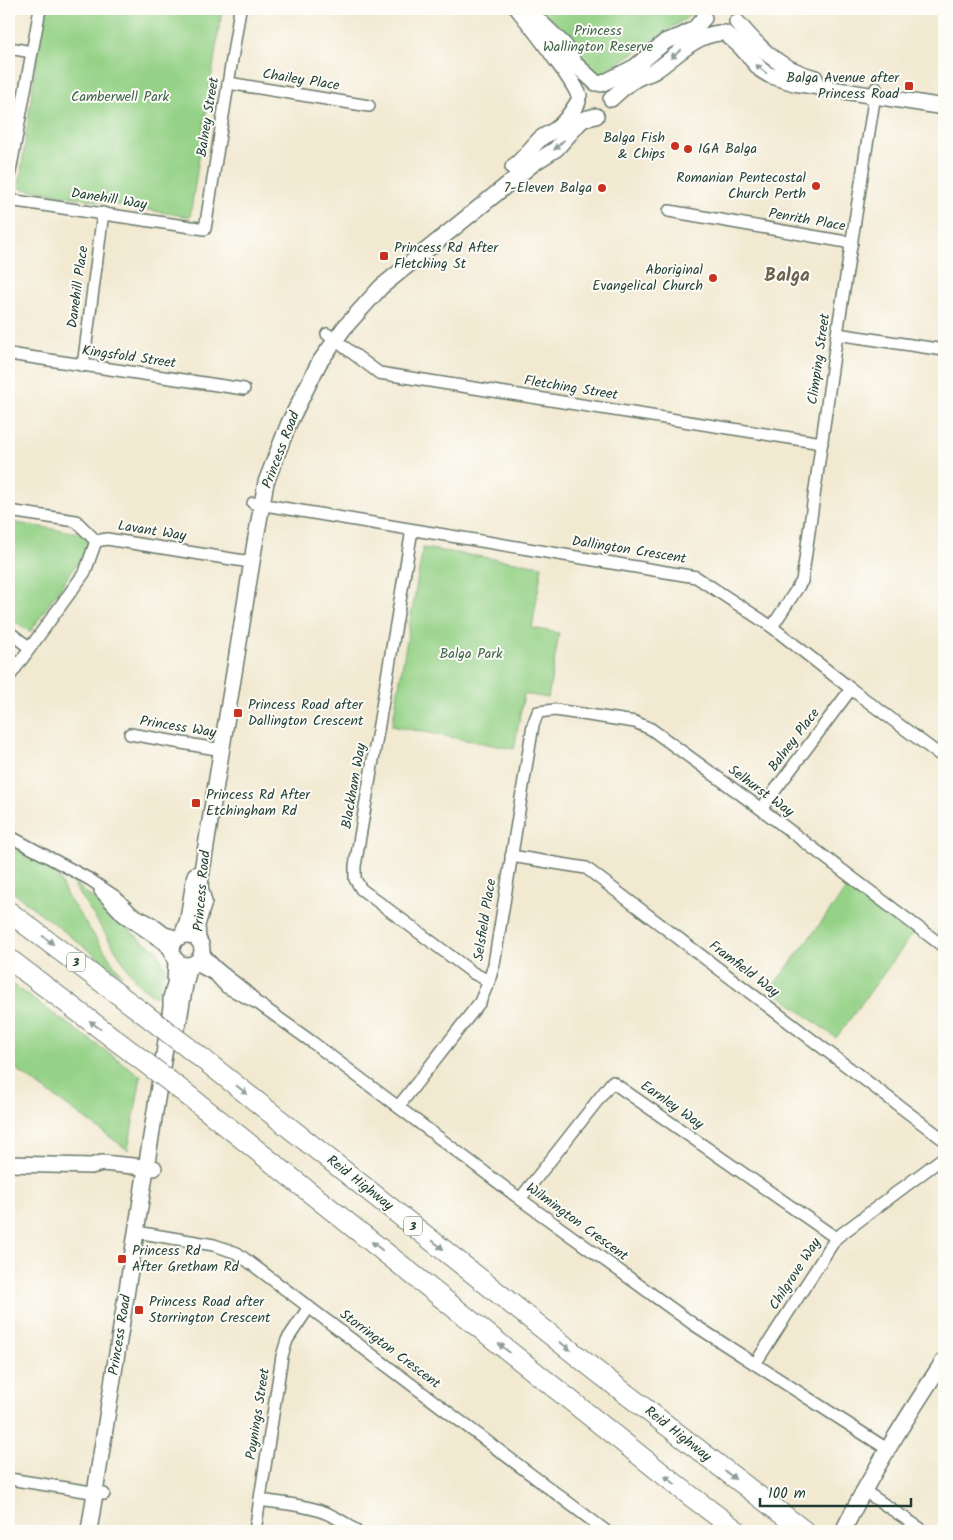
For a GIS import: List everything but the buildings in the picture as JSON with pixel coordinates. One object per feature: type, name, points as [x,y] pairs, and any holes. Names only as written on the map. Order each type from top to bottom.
[{"type":"highway","name":"Reid Highway","points":[[9,912],[204,1060],[595,1370],[804,1531]]},
{"type":"highway","points":[[9,959],[190,1097],[737,1531]]},
{"type":"main road","points":[[518,9],[569,76],[583,111],[591,116],[606,112],[611,100],[608,90],[574,63],[564,45],[529,9]]},
{"type":"main road","points":[[579,98],[586,86],[599,84],[635,66],[666,41],[694,29],[705,13]]},
{"type":"main road","points":[[705,13],[709,28],[714,32],[722,33],[740,46],[761,70],[769,75],[794,83],[944,98]]},
{"type":"main road","points":[[611,100],[628,83],[654,72],[686,47],[710,34],[730,30],[738,14]]},
{"type":"main road","points":[[738,14],[760,48],[793,72],[816,79],[944,107]]},
{"type":"main road","name":"Princess Road","points":[[331,337],[352,303],[373,280],[517,164],[526,156],[536,142],[564,122],[579,98]]},
{"type":"main road","name":"Princess Road","points":[[181,937],[188,919],[218,749],[258,504],[258,479],[272,439],[289,400],[313,355],[380,287],[534,163],[556,149],[580,122],[596,116]]},
{"type":"main road","name":"Princess Road","points":[[200,945],[197,925],[204,902],[200,887],[201,877],[244,562],[258,504]]},
{"type":"main road","points":[[191,936],[200,945],[201,957],[192,965],[182,965],[174,957],[174,942],[181,937],[191,936]]},
{"type":"main road","name":"Princess Road","points":[[150,1172],[171,1007],[170,998],[175,984],[174,957]]},
{"type":"main road","name":"Princess Road","points":[[89,1531],[99,1494],[150,1172],[182,999],[192,965]]},
{"type":"main road","points":[[9,1164],[91,1166],[102,1163],[150,1172]]},
{"type":"main road","points":[[842,1531],[887,1449],[944,1360]]},
{"type":"main road","name":"Princess Road","points":[[98,1531],[99,1494]]},
{"type":"street","points":[[9,177],[40,9]]},
{"type":"street","name":"Balney Street","points":[[205,229],[240,9]]},
{"type":"street","points":[[9,48],[32,52]]},
{"type":"street","name":"Chailey Place","points":[[228,83],[369,106]]},
{"type":"street","name":"Climping Street","points":[[772,627],[802,581],[837,334],[876,92]]},
{"type":"street","name":"Danehill Way","points":[[9,200],[205,229]]},
{"type":"street","name":"Penrith Place","points":[[669,211],[852,244]]},
{"type":"street","name":"Danehill Place","points":[[83,366],[103,213]]},
{"type":"street","points":[[837,334],[944,350]]},
{"type":"street","name":"Fletching Street","points":[[331,337],[380,373],[822,443]]},
{"type":"street","name":"Kingsfold Street","points":[[9,354],[244,389]]},
{"type":"street","name":"Dallington Crescent","points":[[258,504],[696,577],[772,627],[850,689],[944,758]]},
{"type":"street","points":[[9,511],[76,521],[96,542],[85,572],[9,677]]},
{"type":"street","name":"Blackham Way","points":[[412,530],[355,866],[355,879],[361,889],[472,973],[489,981]]},
{"type":"street","name":"Lavant Way","points":[[96,542],[108,539],[244,562]]},
{"type":"street","points":[[9,632],[30,648]]},
{"type":"street","name":"Balney Place","points":[[761,809],[850,689]]},
{"type":"street","name":"Selhurst Way","points":[[538,712],[556,710],[635,722],[651,729],[944,947]]},
{"type":"street","name":"Selsfield Place","points":[[398,1107],[480,1002],[489,981],[494,964],[533,725],[538,712]]},
{"type":"street","name":"Princess Way","points":[[130,734],[218,749]]},
{"type":"street","points":[[9,836],[89,879],[116,897],[132,913],[152,923],[165,933],[181,937]]},
{"type":"street","name":"Framfield Way","points":[[511,856],[586,868],[944,1140]]},
{"type":"street","points":[[89,879],[123,916],[164,944],[174,957]]},
{"type":"street","name":"Wilmington Crescent","points":[[200,945],[213,965],[242,987],[260,1004],[520,1199],[692,1324],[887,1449]]},
{"type":"street","name":"Wilmington Crescent","points":[[192,965],[215,975],[226,988],[260,1004]]},
{"type":"street","name":"Earnley Way","points":[[520,1199],[612,1082],[836,1238]]},
{"type":"street","name":"Chilgrove Way","points":[[755,1364],[836,1238],[944,1158]]},
{"type":"street","name":"Storrington Crescent","points":[[140,1233],[214,1245],[237,1253],[606,1531]]},
{"type":"street","name":"Poynings Street","points":[[255,1531],[282,1356],[287,1340],[309,1307]]},
{"type":"street","points":[[9,1479],[99,1494]]},
{"type":"street","points":[[863,1490],[924,1531]]},
{"type":"street","points":[[260,1500],[314,1508],[332,1515],[356,1531]]},
{"type":"green space","name":"Camberwell Park","points":[[43,9],[222,9],[190,217],[19,188]]},
{"type":"green space","name":"Princess Wallington Reserve","points":[[534,9],[695,9],[691,15],[591,81]]},
{"type":"green space","points":[[9,522],[85,534],[89,546],[30,632],[9,617]]},
{"type":"green space","name":"Balga Park","points":[[423,548],[542,566],[532,628],[559,633],[548,698],[524,694],[514,749],[392,726]]},
{"type":"green space","points":[[9,833],[54,867],[67,896],[122,976],[9,889]]},
{"type":"green space","points":[[70,879],[141,940],[157,950],[166,970],[156,997],[137,983]]},
{"type":"green space","points":[[850,884],[915,931],[836,1038],[771,989]]},
{"type":"green space","points":[[9,982],[141,1076],[128,1150],[9,1064]]},
{"type":"place","name":"Balga Avenue after Princess Road","points":[[909,86]]},
{"type":"place","name":"Balga Fish & Chips","points":[[675,146]]},
{"type":"place","name":"IGA Balga","points":[[688,149]]},
{"type":"place","name":"Romanian Pentecostal Church Perth","points":[[816,186]]},
{"type":"place","name":"7-Eleven Balga","points":[[602,188]]},
{"type":"place","name":"Princess Rd After Fletching St","points":[[384,256]]},
{"type":"place","name":"Aboriginal Evangelical Church","points":[[713,278]]},
{"type":"place","name":"Princess Road after Dallington Crescent","points":[[238,713]]},
{"type":"place","name":"Princess Rd After Etchingham Rd","points":[[196,803]]},
{"type":"place","name":"Princess Rd After Gretham Rd","points":[[122,1259]]},
{"type":"place","name":"Princess Road after Storrington Crescent","points":[[139,1310]]},
{"type":"district","name":"Balga","points":[[787,276]]}]
